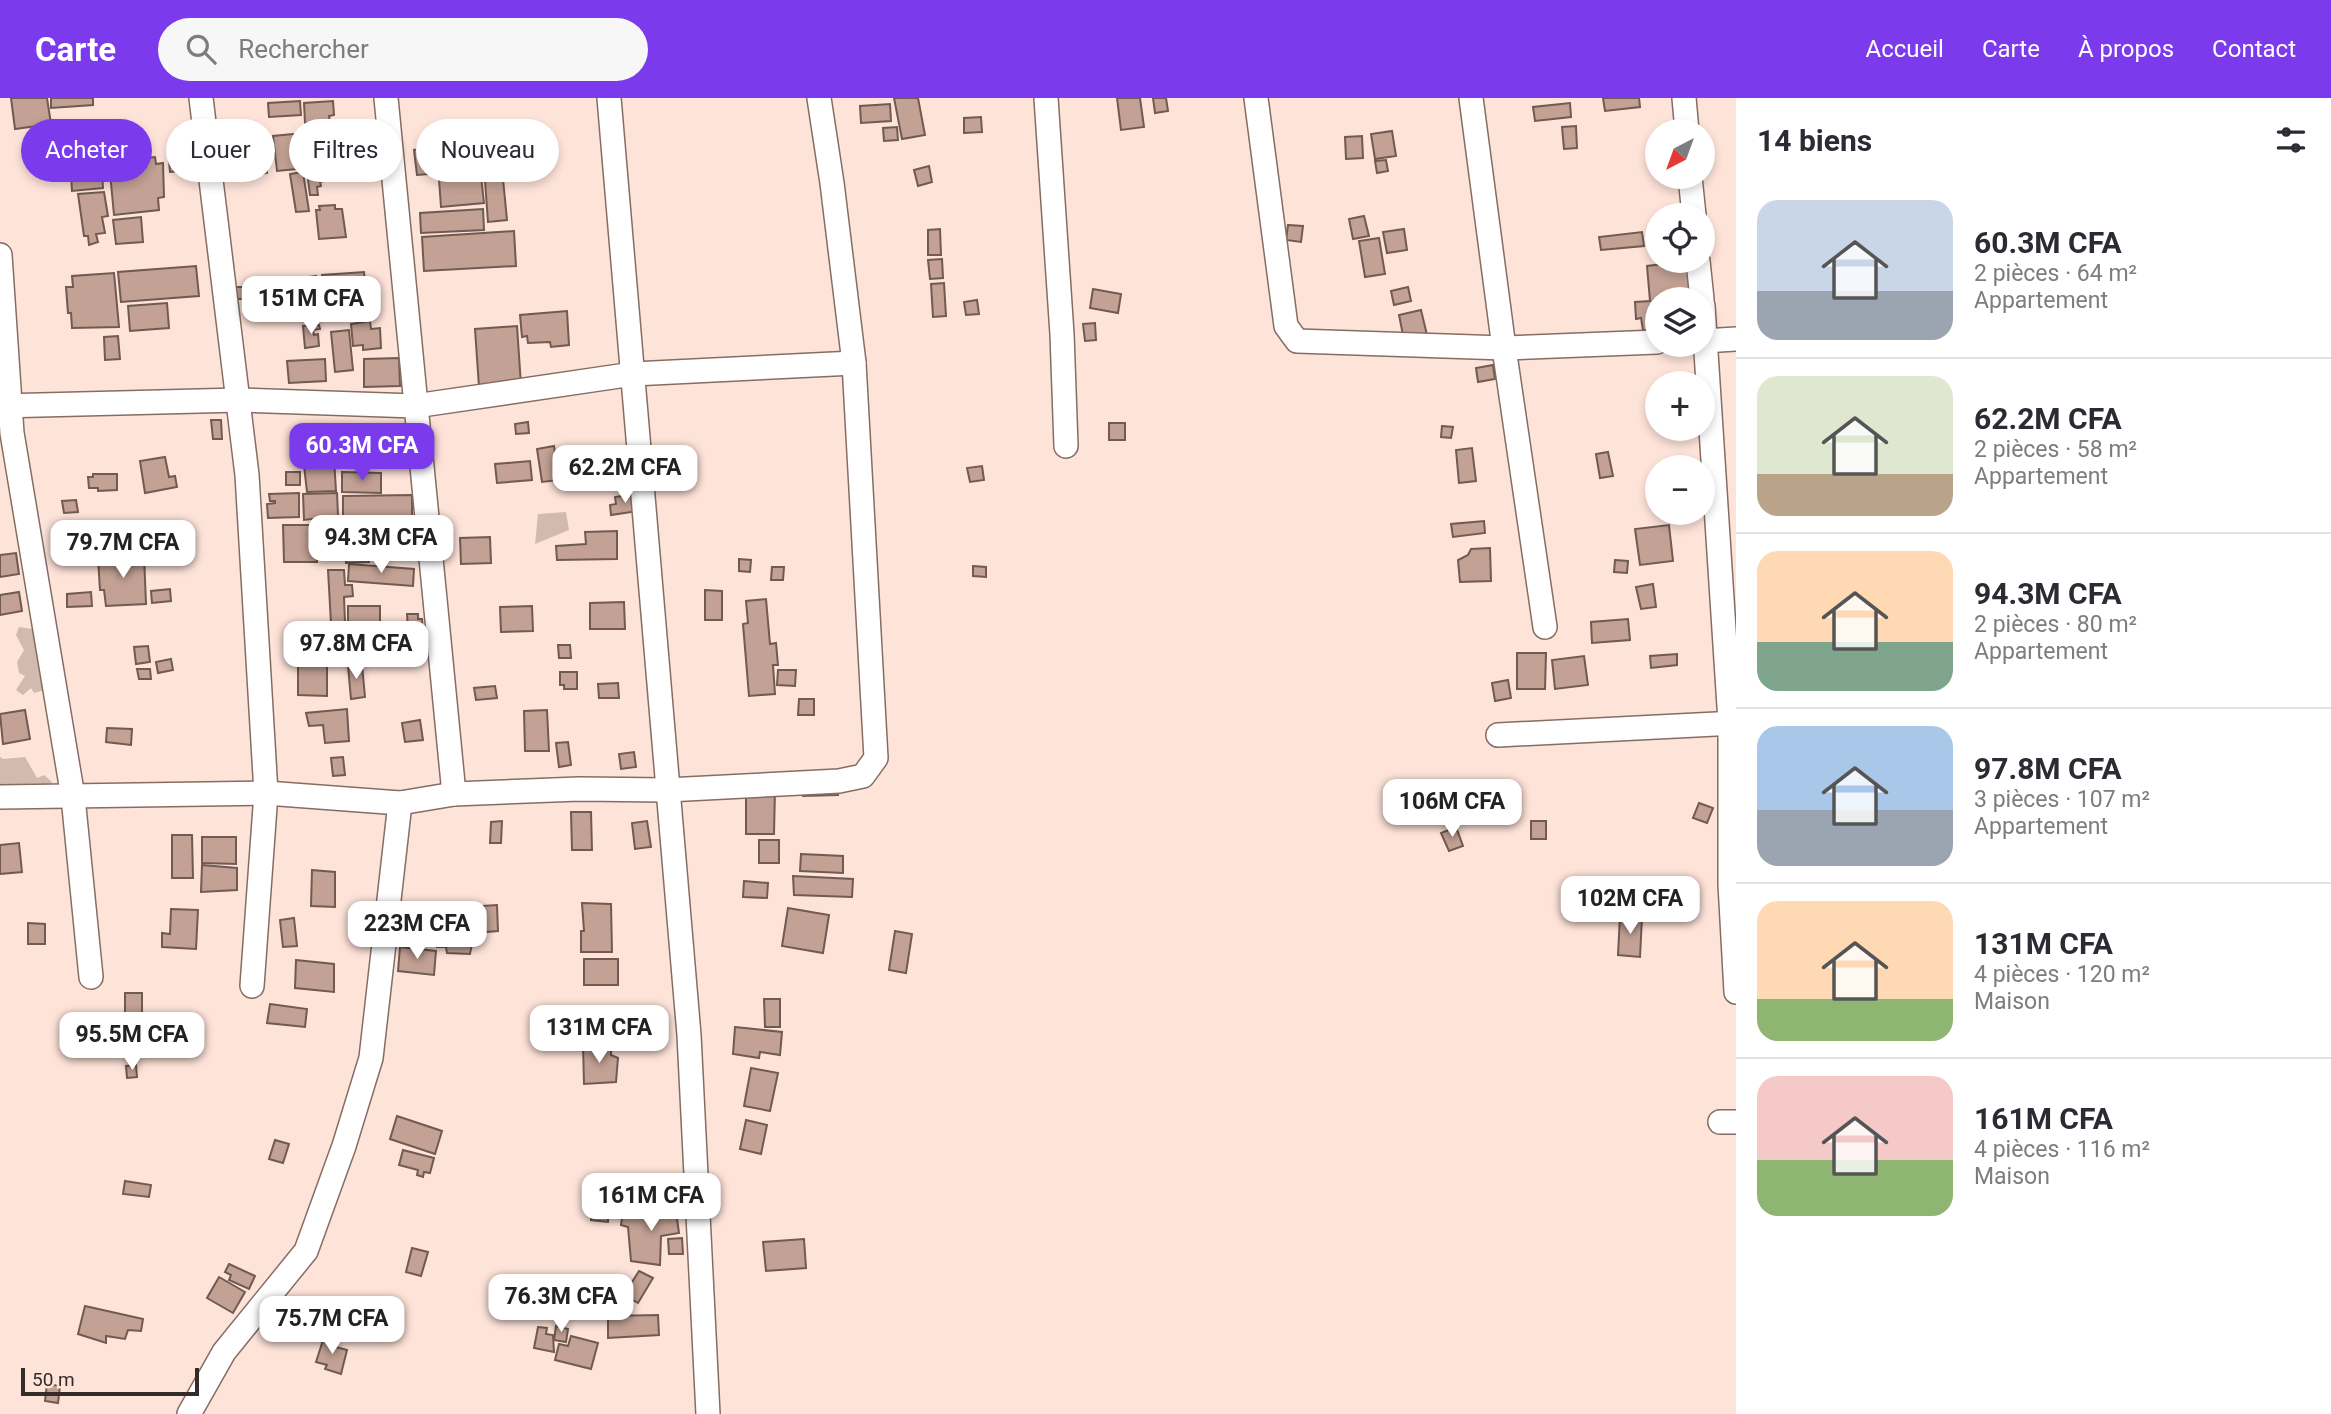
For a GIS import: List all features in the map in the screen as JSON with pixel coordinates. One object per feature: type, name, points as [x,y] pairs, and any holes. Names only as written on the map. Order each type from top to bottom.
[{"type":"street","points":[[201,98],[247,475],[266,793],[251,986]]},
{"type":"street","points":[[386,98],[454,794]]},
{"type":"street","points":[[609,98],[689,1035],[708,1414]]},
{"type":"street","points":[[0,797],[266,793],[400,803],[454,794],[579,789],[667,790],[839,781],[863,776],[876,758],[854,363],[819,98]]},
{"type":"street","points":[[1046,98],[1062,334],[1066,446]]},
{"type":"street","points":[[1256,98],[1286,326],[1297,341],[1504,348],[1645,342]]},
{"type":"street","points":[[1471,98],[1545,627]]},
{"type":"street","points":[[1685,98],[1686,119]]},
{"type":"street","points":[[0,255],[5,406],[12,433],[73,797],[91,977]]},
{"type":"street","points":[[1715,340],[1736,339]]},
{"type":"street","points":[[1705,357],[1733,722],[1730,884],[1736,992]]},
{"type":"street","points":[[5,406],[239,400],[415,406],[633,374],[854,363]]},
{"type":"street","points":[[1498,735],[1733,722]]},
{"type":"street","points":[[189,1414],[223,1352],[306,1251],[344,1146],[371,1058],[400,803]]},
{"type":"shaded area","points":[[566,512],[569,530],[535,544],[538,514]]},
{"type":"shaded area","points":[[19,627],[40,630],[48,689],[34,693],[31,688],[23,695],[16,690],[25,676],[19,673],[17,662],[24,650],[16,635]]},
{"type":"shaded area","points":[[0,757],[25,757],[37,778],[44,775],[52,782],[41,792],[0,792]]},
{"type":"building","points":[[11,98],[47,98],[50,119],[21,119],[21,128],[15,129]]},
{"type":"building","points":[[51,98],[93,98],[93,105],[51,108]]},
{"type":"building","points":[[894,98],[918,98],[925,135],[902,139]]},
{"type":"building","points":[[1117,98],[1140,98],[1144,127],[1121,130]]},
{"type":"building","points":[[1153,98],[1166,98],[1168,111],[1155,113]]},
{"type":"building","points":[[1603,98],[1639,98],[1640,107],[1605,111]]},
{"type":"building","points":[[300,101],[301,115],[269,117],[268,103]]},
{"type":"building","points":[[333,101],[334,115],[329,116],[330,119],[305,119],[304,103]]},
{"type":"building","points":[[1570,103],[1571,117],[1535,121],[1533,107]]},
{"type":"building","points":[[890,104],[891,121],[861,123],[860,106]]},
{"type":"building","points":[[981,117],[982,132],[964,133],[964,118]]},
{"type":"building","points":[[1576,126],[1577,148],[1564,149],[1562,127]]},
{"type":"building","points":[[897,127],[898,140],[884,141],[883,128]]},
{"type":"building","points":[[1392,131],[1396,156],[1375,159],[1371,134]]},
{"type":"building","points":[[289,134],[289,170],[277,171],[275,136]]},
{"type":"building","points":[[1362,136],[1363,158],[1346,159],[1345,137]]},
{"type":"building","points":[[152,157],[155,157],[156,164],[163,163],[164,197],[158,198],[159,210],[114,215],[111,182],[152,182]]},
{"type":"building","points":[[1386,160],[1388,171],[1377,173],[1375,161]]},
{"type":"building","points":[[929,166],[932,182],[918,186],[914,170]]},
{"type":"building","points":[[71,182],[103,182],[103,188],[72,191]]},
{"type":"building","points":[[291,182],[305,182],[309,211],[296,212]]},
{"type":"building","points":[[308,182],[320,182],[321,186],[317,187],[318,195],[310,195]]},
{"type":"building","points":[[439,182],[482,182],[484,203],[441,207]]},
{"type":"building","points":[[485,182],[503,182],[507,220],[488,222]]},
{"type":"building","points":[[104,192],[108,216],[102,217],[105,233],[96,234],[98,242],[89,245],[88,236],[84,236],[78,194]]},
{"type":"building","points":[[335,205],[335,209],[342,209],[346,237],[319,239],[316,210],[320,210],[319,206]]},
{"type":"building","points":[[483,209],[484,230],[421,233],[420,213]]},
{"type":"building","points":[[1364,216],[1369,236],[1353,239],[1349,219]]},
{"type":"building","points":[[141,217],[143,242],[116,244],[113,220]]},
{"type":"building","points":[[1288,225],[1303,226],[1301,242],[1286,240]]},
{"type":"building","points":[[940,229],[941,255],[928,255],[928,230]]},
{"type":"building","points":[[1404,229],[1407,250],[1387,253],[1383,232]]},
{"type":"building","points":[[514,231],[516,266],[424,271],[422,237]]},
{"type":"building","points":[[1642,232],[1644,246],[1601,250],[1599,237]]},
{"type":"building","points":[[1379,238],[1385,274],[1365,277],[1359,241]]},
{"type":"building","points":[[942,259],[943,278],[930,279],[928,260]]},
{"type":"building","points":[[196,266],[199,296],[121,302],[118,272]]},
{"type":"building","points":[[364,272],[368,312],[325,315],[322,275]]},
{"type":"building","points":[[114,273],[119,327],[72,328],[66,287],[73,287],[72,276]]},
{"type":"building","points":[[1648,273],[1689,273],[1689,287],[1649,287]]},
{"type":"building","points":[[316,276],[322,316],[297,320],[290,280]]},
{"type":"building","points":[[944,283],[946,316],[933,317],[931,284]]},
{"type":"building","points":[[235,287],[248,287],[249,299],[236,299]]},
{"type":"building","points":[[1408,287],[1411,301],[1394,305],[1391,291]]},
{"type":"building","points":[[1093,289],[1121,294],[1118,313],[1090,308]]},
{"type":"building","points":[[977,300],[979,314],[966,315],[964,302]]},
{"type":"building","points":[[1645,301],[1645,330],[1641,318],[1636,319],[1635,302]]},
{"type":"building","points":[[167,303],[169,328],[130,331],[128,306]]},
{"type":"building","points":[[1421,310],[1427,335],[1404,340],[1399,315]]},
{"type":"building","points":[[567,311],[569,345],[551,347],[550,342],[528,343],[527,336],[522,337],[520,315]]},
{"type":"building","points":[[370,321],[371,329],[380,328],[381,348],[363,350],[363,345],[353,346],[351,324]]},
{"type":"building","points":[[1095,323],[1096,340],[1085,341],[1083,324]]},
{"type":"building","points":[[319,325],[320,329],[313,330],[314,335],[318,334],[319,346],[305,348],[303,326]]},
{"type":"building","points":[[517,326],[521,385],[479,387],[475,329]]},
{"type":"building","points":[[349,330],[353,370],[335,372],[331,332]]},
{"type":"building","points":[[118,336],[120,359],[105,360],[104,337]]},
{"type":"building","points":[[399,358],[400,386],[364,387],[364,359]]},
{"type":"building","points":[[325,359],[326,381],[289,383],[287,361]]},
{"type":"building","points":[[1493,365],[1495,379],[1478,382],[1476,368]]},
{"type":"building","points":[[211,420],[221,420],[222,439],[213,439]]},
{"type":"building","points":[[528,422],[529,433],[516,434],[515,424]]},
{"type":"building","points":[[1109,423],[1125,423],[1125,440],[1109,440]]},
{"type":"building","points":[[332,426],[336,491],[307,492],[300,430]]},
{"type":"building","points":[[1442,426],[1453,427],[1451,438],[1441,437]]},
{"type":"building","points":[[352,427],[355,467],[343,468],[339,428]]},
{"type":"building","points":[[554,446],[559,480],[542,482],[537,449]]},
{"type":"building","points":[[1472,448],[1476,481],[1459,483],[1456,450]]},
{"type":"building","points":[[1608,452],[1613,476],[1600,478],[1596,454]]},
{"type":"building","points":[[165,457],[169,477],[175,476],[177,487],[145,493],[140,461]]},
{"type":"building","points":[[530,461],[532,480],[497,483],[495,464]]},
{"type":"building","points":[[982,466],[984,480],[970,482],[967,468]]},
{"type":"building","points":[[286,472],[300,472],[300,485],[286,485]]},
{"type":"building","points":[[342,472],[381,473],[381,493],[342,492]]},
{"type":"building","points":[[93,474],[117,474],[117,490],[98,491],[98,488],[89,488],[88,477],[93,477]]},
{"type":"building","points":[[299,493],[299,517],[268,518],[267,504],[275,503],[270,501],[269,494]]},
{"type":"building","points":[[337,493],[338,516],[304,520],[303,494]]},
{"type":"building","points":[[636,494],[638,511],[611,515],[610,505],[616,504],[615,497]]},
{"type":"building","points":[[412,495],[412,525],[380,525],[380,529],[350,530],[350,524],[343,524],[343,496]]},
{"type":"building","points":[[76,500],[78,512],[64,513],[62,501]]},
{"type":"building","points":[[1484,521],[1485,533],[1453,537],[1451,524]]},
{"type":"building","points":[[283,525],[316,525],[317,562],[284,562]]},
{"type":"building","points":[[1669,525],[1673,561],[1640,565],[1635,529]]},
{"type":"building","points":[[338,528],[339,556],[324,557],[324,546],[319,547],[319,529]]},
{"type":"building","points":[[617,531],[617,559],[557,560],[556,546],[586,544],[585,532]]},
{"type":"building","points":[[490,537],[491,563],[461,564],[460,538]]},
{"type":"building","points":[[369,541],[369,562],[346,563],[345,542]]},
{"type":"building","points":[[1490,548],[1491,581],[1460,582],[1458,560],[1468,555],[1471,549]]},
{"type":"building","points":[[16,553],[19,574],[0,577],[0,555]]},
{"type":"building","points":[[144,555],[146,604],[106,606],[104,590],[100,590],[98,558]]},
{"type":"building","points":[[739,559],[751,560],[750,572],[739,571]]},
{"type":"building","points":[[1615,560],[1628,561],[1627,573],[1614,572]]},
{"type":"building","points":[[349,564],[414,569],[413,586],[348,581]]},
{"type":"building","points":[[973,566],[986,567],[986,577],[973,576]]},
{"type":"building","points":[[772,567],[784,567],[783,580],[771,580]]},
{"type":"building","points":[[328,570],[344,570],[345,585],[352,585],[353,596],[344,597],[345,622],[331,623]]},
{"type":"building","points":[[1653,584],[1656,607],[1641,609],[1636,587]]},
{"type":"building","points":[[170,589],[171,601],[152,603],[151,591]]},
{"type":"building","points":[[705,590],[722,591],[722,620],[705,620]]},
{"type":"building","points":[[19,592],[22,611],[0,615],[0,595]]},
{"type":"building","points":[[91,592],[92,606],[67,607],[67,594]]},
{"type":"building","points":[[766,599],[770,644],[776,643],[778,665],[773,665],[775,694],[749,696],[743,624],[748,623],[746,601]]},
{"type":"building","points":[[624,602],[625,629],[590,629],[590,603]]},
{"type":"building","points":[[348,606],[380,606],[380,634],[348,634]]},
{"type":"building","points":[[532,606],[533,631],[501,632],[500,607]]},
{"type":"building","points":[[407,614],[418,614],[418,619],[422,619],[425,659],[350,664],[348,638],[364,637],[364,641],[393,639],[392,629],[408,628]]},
{"type":"building","points":[[1628,619],[1630,640],[1592,643],[1591,622]]},
{"type":"building","points":[[297,633],[329,635],[327,662],[296,660]]},
{"type":"building","points":[[558,645],[570,645],[571,658],[559,658]]},
{"type":"building","points":[[148,646],[150,662],[136,664],[134,647]]},
{"type":"building","points":[[1517,653],[1546,653],[1545,689],[1517,689]]},
{"type":"building","points":[[1677,654],[1677,665],[1651,668],[1650,656]]},
{"type":"building","points":[[1584,656],[1588,685],[1555,689],[1552,660]]},
{"type":"building","points":[[171,659],[173,670],[158,673],[156,662]]},
{"type":"building","points":[[298,664],[327,666],[327,696],[298,695]]},
{"type":"building","points":[[350,664],[362,665],[365,697],[351,699]]},
{"type":"building","points":[[137,669],[150,669],[151,679],[139,679]]},
{"type":"building","points":[[778,670],[796,670],[795,686],[777,685]]},
{"type":"building","points":[[560,672],[577,672],[577,689],[564,689],[564,685],[560,685]]},
{"type":"building","points":[[1508,680],[1511,698],[1495,701],[1492,683]]},
{"type":"building","points":[[618,683],[619,698],[599,698],[598,684]]},
{"type":"building","points":[[495,686],[497,698],[476,700],[474,688]]},
{"type":"building","points":[[799,699],[814,699],[814,715],[798,715]]},
{"type":"building","points":[[347,709],[349,741],[325,743],[323,725],[309,726],[306,713]]},
{"type":"building","points":[[25,710],[30,739],[3,744],[0,714]]},
{"type":"building","points":[[547,710],[549,751],[525,751],[524,711]]},
{"type":"building","points":[[420,720],[423,740],[405,742],[402,723]]},
{"type":"building","points":[[107,728],[132,729],[131,745],[106,742]]},
{"type":"building","points":[[568,742],[571,765],[559,767],[556,743]]},
{"type":"building","points":[[634,752],[636,767],[621,769],[619,754]]},
{"type":"building","points":[[343,757],[345,775],[333,776],[331,758]]},
{"type":"building","points":[[838,783],[838,795],[803,796],[803,784]]},
{"type":"building","points":[[746,788],[775,789],[774,834],[746,834]]},
{"type":"building","points":[[1699,803],[1713,808],[1707,823],[1693,818]]},
{"type":"building","points":[[571,812],[591,812],[592,850],[572,850]]},
{"type":"building","points":[[502,821],[501,843],[490,843],[491,822]]},
{"type":"building","points":[[647,821],[651,847],[635,849],[632,823]]},
{"type":"building","points":[[1531,821],[1546,821],[1546,839],[1531,839]]},
{"type":"building","points":[[1456,827],[1463,846],[1449,851],[1441,833]]},
{"type":"building","points":[[172,835],[192,835],[193,878],[172,878]]},
{"type":"building","points":[[202,837],[236,837],[236,864],[202,863]]},
{"type":"building","points":[[759,840],[779,840],[779,863],[759,863]]},
{"type":"building","points":[[19,843],[22,872],[0,874],[0,845]]},
{"type":"building","points":[[801,854],[843,856],[843,873],[800,871]]},
{"type":"building","points":[[202,865],[237,868],[237,890],[201,892]]},
{"type":"building","points":[[312,870],[335,872],[335,907],[311,906]]},
{"type":"building","points":[[793,876],[853,879],[852,897],[794,895]]},
{"type":"building","points":[[744,881],[768,883],[767,898],[743,897]]},
{"type":"building","points":[[582,903],[611,904],[612,952],[581,952],[581,931],[584,931]]},
{"type":"building","points":[[408,905],[428,906],[428,918],[407,917]]},
{"type":"building","points":[[497,905],[498,931],[474,933],[470,954],[447,953],[446,947],[437,947],[438,931],[448,932],[450,908]]},
{"type":"building","points":[[788,908],[829,915],[823,953],[782,946]]},
{"type":"building","points":[[171,909],[198,910],[196,949],[162,947],[162,933],[170,934]]},
{"type":"building","points":[[1620,916],[1642,917],[1640,957],[1618,955]]},
{"type":"building","points":[[294,918],[297,946],[283,947],[280,920]]},
{"type":"building","points":[[28,923],[45,924],[45,944],[28,944]]},
{"type":"building","points":[[895,931],[912,934],[906,973],[889,970]]},
{"type":"building","points":[[400,947],[436,951],[434,975],[398,971]]},
{"type":"building","points":[[584,959],[618,959],[618,985],[584,985]]},
{"type":"building","points":[[296,960],[334,964],[334,992],[295,988]]},
{"type":"building","points":[[125,993],[142,993],[142,1040],[125,1040]]},
{"type":"building","points":[[764,999],[780,999],[780,1027],[765,1027]]},
{"type":"building","points":[[270,1004],[307,1009],[305,1027],[267,1023]]},
{"type":"building","points":[[735,1027],[782,1032],[780,1055],[760,1052],[759,1058],[733,1054]]},
{"type":"building","points":[[583,1045],[611,1045],[611,1055],[618,1058],[616,1082],[584,1084]]},
{"type":"building","points":[[136,1065],[137,1077],[127,1078],[126,1066]]},
{"type":"building","points":[[751,1068],[778,1073],[770,1111],[744,1106]]},
{"type":"building","points":[[397,1116],[442,1131],[435,1154],[390,1139]]},
{"type":"building","points":[[746,1120],[767,1125],[761,1154],[740,1149]]},
{"type":"building","points":[[275,1140],[289,1144],[283,1163],[269,1159]]},
{"type":"building","points":[[403,1150],[434,1158],[430,1173],[424,1172],[423,1177],[417,1175],[418,1170],[399,1165]]},
{"type":"building","points":[[125,1181],[151,1185],[149,1197],[123,1194]]},
{"type":"building","points":[[592,1203],[609,1204],[608,1222],[591,1220]]},
{"type":"building","points":[[652,1204],[675,1204],[679,1233],[661,1236],[660,1265],[631,1261],[628,1227],[621,1225],[622,1218],[653,1217]]},
{"type":"building","points":[[682,1238],[683,1254],[669,1254],[668,1239]]},
{"type":"building","points":[[804,1239],[806,1268],[766,1271],[763,1242]]},
{"type":"building","points":[[412,1248],[428,1252],[421,1276],[406,1272]]},
{"type":"building","points":[[229,1264],[255,1276],[249,1289],[229,1280],[231,1275],[225,1272]]},
{"type":"building","points":[[639,1271],[653,1278],[638,1303],[624,1295]]},
{"type":"building","points":[[219,1277],[245,1292],[233,1313],[207,1298]]},
{"type":"building","points":[[322,1298],[376,1317],[379,1307],[394,1312],[381,1341],[315,1317]]},
{"type":"building","points":[[85,1306],[143,1319],[141,1331],[128,1330],[125,1339],[106,1336],[106,1343],[78,1334]]},
{"type":"building","points":[[658,1315],[659,1335],[608,1338],[608,1316]]},
{"type":"building","points":[[556,1326],[568,1329],[566,1342],[554,1340]]},
{"type":"building","points":[[538,1327],[547,1328],[546,1334],[553,1335],[554,1352],[534,1348]]},
{"type":"building","points":[[571,1336],[598,1343],[591,1369],[555,1360],[559,1344],[568,1346]]},
{"type":"building","points":[[324,1337],[338,1342],[336,1347],[347,1350],[341,1374],[325,1369],[327,1365],[316,1362]]},
{"type":"building","points":[[47,1384],[60,1386],[58,1403],[45,1401]]}]
